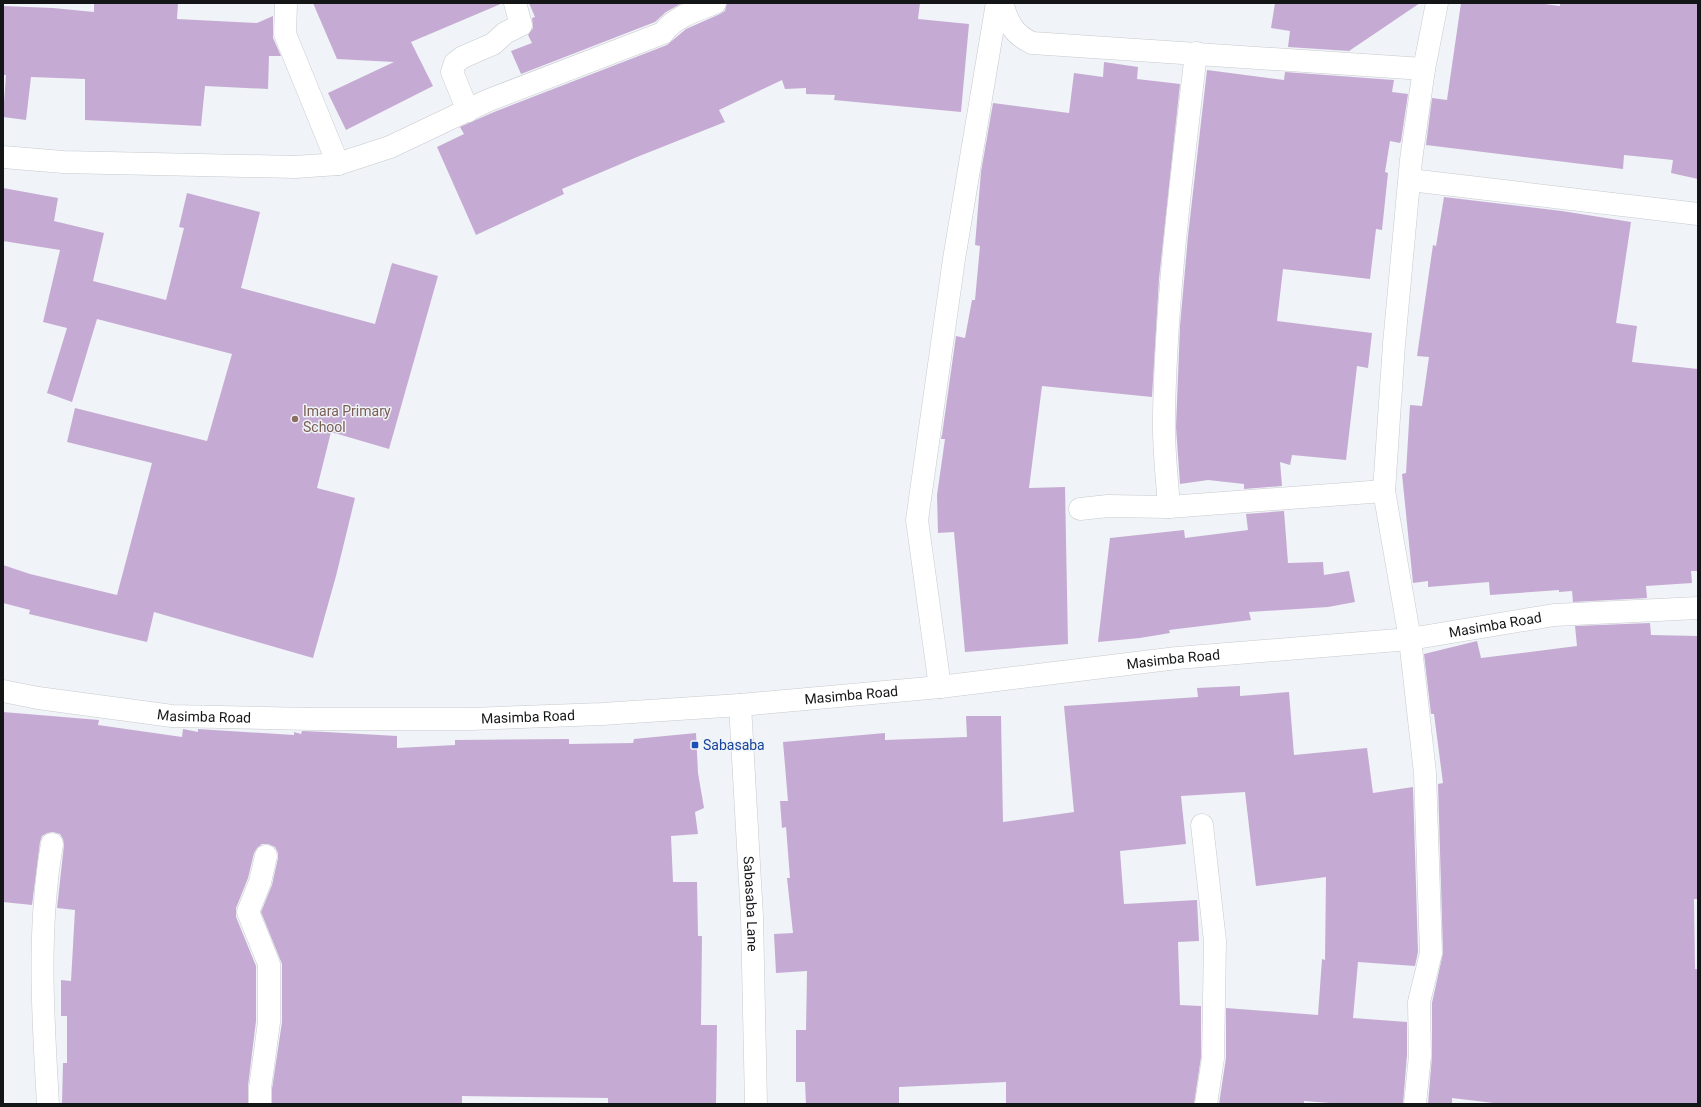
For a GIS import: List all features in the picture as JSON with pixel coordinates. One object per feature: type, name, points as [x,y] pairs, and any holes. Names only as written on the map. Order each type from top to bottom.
[{"type":"street","points":[[286,3],[285,34],[338,164]]},
{"type":"street","points":[[468,111],[452,72],[455,63],[493,44],[505,33],[521,25],[515,3]]},
{"type":"street","points":[[3,157],[94,163],[295,167],[338,164],[390,147],[489,100],[663,33],[668,26],[696,10],[714,3]]},
{"type":"street","points":[[940,687],[917,520],[954,259],[997,3]]},
{"type":"street","points":[[1002,3],[1006,18],[1018,36],[1032,42],[1424,69]]},
{"type":"street","points":[[1416,1104],[1420,1056],[1418,1002],[1431,954],[1425,773],[1410,639],[1384,491],[1394,344],[1410,180],[1424,69],[1437,3]]},
{"type":"street","points":[[1169,507],[1164,418],[1168,328],[1196,53]]},
{"type":"street","points":[[1410,180],[1698,214]]},
{"type":"street","points":[[1080,509],[1108,506],[1169,507],[1384,491]]},
{"type":"street","name":"Masimba Road","points":[[3,691],[38,698],[172,716],[311,719],[471,719],[602,714],[940,687],[1177,658],[1410,639],[1554,615],[1698,608]]},
{"type":"street","name":"Sabasaba Lane","points":[[740,704],[752,917],[756,1104]]},
{"type":"street","points":[[1202,825],[1215,941],[1213,1058],[1206,1104]]},
{"type":"street","points":[[48,1104],[42,997],[46,877],[52,844]]},
{"type":"street","points":[[260,1104],[260,1088],[269,1022],[269,964],[248,912],[260,882],[266,856]]},
{"type":"building","points":[[94,3],[178,3],[177,19],[257,23],[273,16],[273,38],[281,56],[269,56],[268,89],[205,86],[201,126],[85,120],[85,79],[31,77],[26,120],[3,117],[6,75],[3,75],[3,6],[53,8],[94,12]]},
{"type":"building","points":[[313,3],[503,3],[411,42],[433,86],[346,130],[328,93],[394,62],[337,59]]},
{"type":"building","points":[[529,3],[682,3],[666,12],[655,22],[521,74],[511,51],[532,43],[528,35],[533,28],[532,18],[535,17]]},
{"type":"building","points":[[727,3],[920,3],[918,19],[969,24],[961,112],[834,100],[835,95],[806,94],[806,88],[785,89],[782,80],[719,110],[725,122],[562,189],[564,194],[476,235],[437,147],[464,134],[460,127],[494,112],[667,45],[686,29],[725,11]]},
{"type":"building","points":[[1275,3],[1420,3],[1349,51],[1288,47],[1290,31],[1271,28]]},
{"type":"building","points":[[1461,3],[1537,3],[1560,6],[1560,3],[1698,3],[1698,179],[1671,173],[1673,160],[1624,155],[1623,169],[1426,145],[1432,98],[1447,100]]},
{"type":"building","points":[[1104,62],[1138,67],[1137,79],[1180,84],[1159,279],[1152,397],[1042,386],[1029,488],[1065,487],[1068,644],[965,652],[954,532],[938,533],[937,495],[945,439],[941,439],[956,336],[965,338],[972,300],[975,300],[980,246],[975,245],[981,172],[993,103],[1069,113],[1074,73],[1103,77]]},
{"type":"building","points":[[1207,70],[1284,80],[1285,72],[1394,80],[1392,92],[1408,94],[1401,141],[1400,143],[1390,141],[1385,172],[1388,173],[1382,230],[1376,229],[1370,279],[1283,269],[1277,321],[1372,333],[1368,368],[1357,366],[1346,460],[1292,455],[1290,465],[1280,462],[1282,486],[1244,489],[1244,484],[1208,480],[1180,484],[1176,427],[1180,326],[1188,236]]},
{"type":"building","points":[[3,188],[58,198],[54,221],[104,233],[93,281],[166,300],[184,228],[179,227],[187,193],[260,212],[241,288],[375,324],[392,263],[438,276],[389,449],[331,432],[317,488],[355,498],[336,576],[313,658],[154,612],[147,642],[29,614],[30,610],[3,603],[3,565],[30,574],[117,595],[152,463],[67,442],[75,408],[207,441],[232,354],[97,319],[72,402],[47,393],[67,328],[43,322],[60,250],[3,241]]},
{"type":"building","points":[[1444,197],[1562,211],[1631,222],[1616,323],[1637,326],[1632,362],[1698,369],[1698,571],[1691,571],[1692,583],[1646,586],[1647,598],[1573,602],[1572,591],[1559,592],[1559,590],[1490,595],[1489,582],[1428,587],[1428,581],[1413,583],[1402,474],[1406,473],[1410,405],[1422,406],[1429,357],[1417,356],[1433,245],[1436,246]]},
{"type":"building","points":[[1284,511],[1288,563],[1323,562],[1324,575],[1349,571],[1355,602],[1328,607],[1249,612],[1251,620],[1169,630],[1170,633],[1140,638],[1098,642],[1110,538],[1184,530],[1185,538],[1248,530],[1246,514]]},
{"type":"building","points":[[1650,623],[1651,635],[1698,636],[1698,899],[1694,899],[1695,969],[1698,969],[1698,1104],[1502,1104],[1452,1098],[1452,1104],[1428,1104],[1432,1056],[1432,1003],[1443,953],[1438,784],[1443,783],[1434,714],[1431,714],[1424,654],[1477,641],[1481,658],[1577,646],[1575,626]]},
{"type":"building","points":[[1240,686],[1240,696],[1289,692],[1294,755],[1367,748],[1373,793],[1413,787],[1418,952],[1415,966],[1358,962],[1353,1018],[1407,1022],[1407,1055],[1403,1104],[1343,1104],[1304,1101],[1304,1104],[1219,1104],[1226,1058],[1226,1008],[1318,1015],[1322,959],[1325,960],[1326,877],[1256,886],[1245,792],[1181,796],[1186,844],[1120,851],[1124,904],[1197,900],[1199,941],[1178,942],[1180,1005],[1201,1006],[1201,1057],[1194,1104],[1006,1104],[1006,1082],[899,1087],[899,1104],[806,1104],[805,1082],[796,1082],[796,1030],[806,1030],[807,971],[776,973],[774,934],[793,933],[787,878],[790,878],[786,827],[782,828],[780,801],[788,801],[783,742],[885,733],[885,740],[967,737],[966,716],[1001,716],[1003,822],[1074,812],[1064,706],[1198,697],[1197,688]]},
{"type":"building","points":[[3,712],[99,720],[98,725],[182,737],[183,729],[198,732],[198,729],[294,735],[294,732],[301,734],[302,731],[397,736],[397,748],[455,745],[455,740],[569,739],[569,744],[633,743],[634,739],[696,733],[698,773],[704,808],[695,812],[698,834],[671,836],[673,882],[697,882],[698,936],[702,936],[701,1025],[717,1025],[716,1104],[608,1104],[608,1098],[462,1096],[462,1104],[272,1104],[272,1089],[282,1022],[282,964],[261,912],[272,885],[278,858],[278,853],[275,847],[268,844],[262,844],[254,853],[248,878],[236,908],[236,917],[256,966],[256,1021],[248,1086],[248,1104],[62,1103],[63,1063],[67,1063],[67,1016],[61,1016],[61,980],[71,981],[75,910],[57,908],[64,845],[60,834],[53,832],[42,836],[40,842],[32,905],[3,902]]},
{"type":"place","name":"Imara Primary School","points":[[295,419]]},
{"type":"place","name":"Sabasaba","points":[[695,745]]}]
